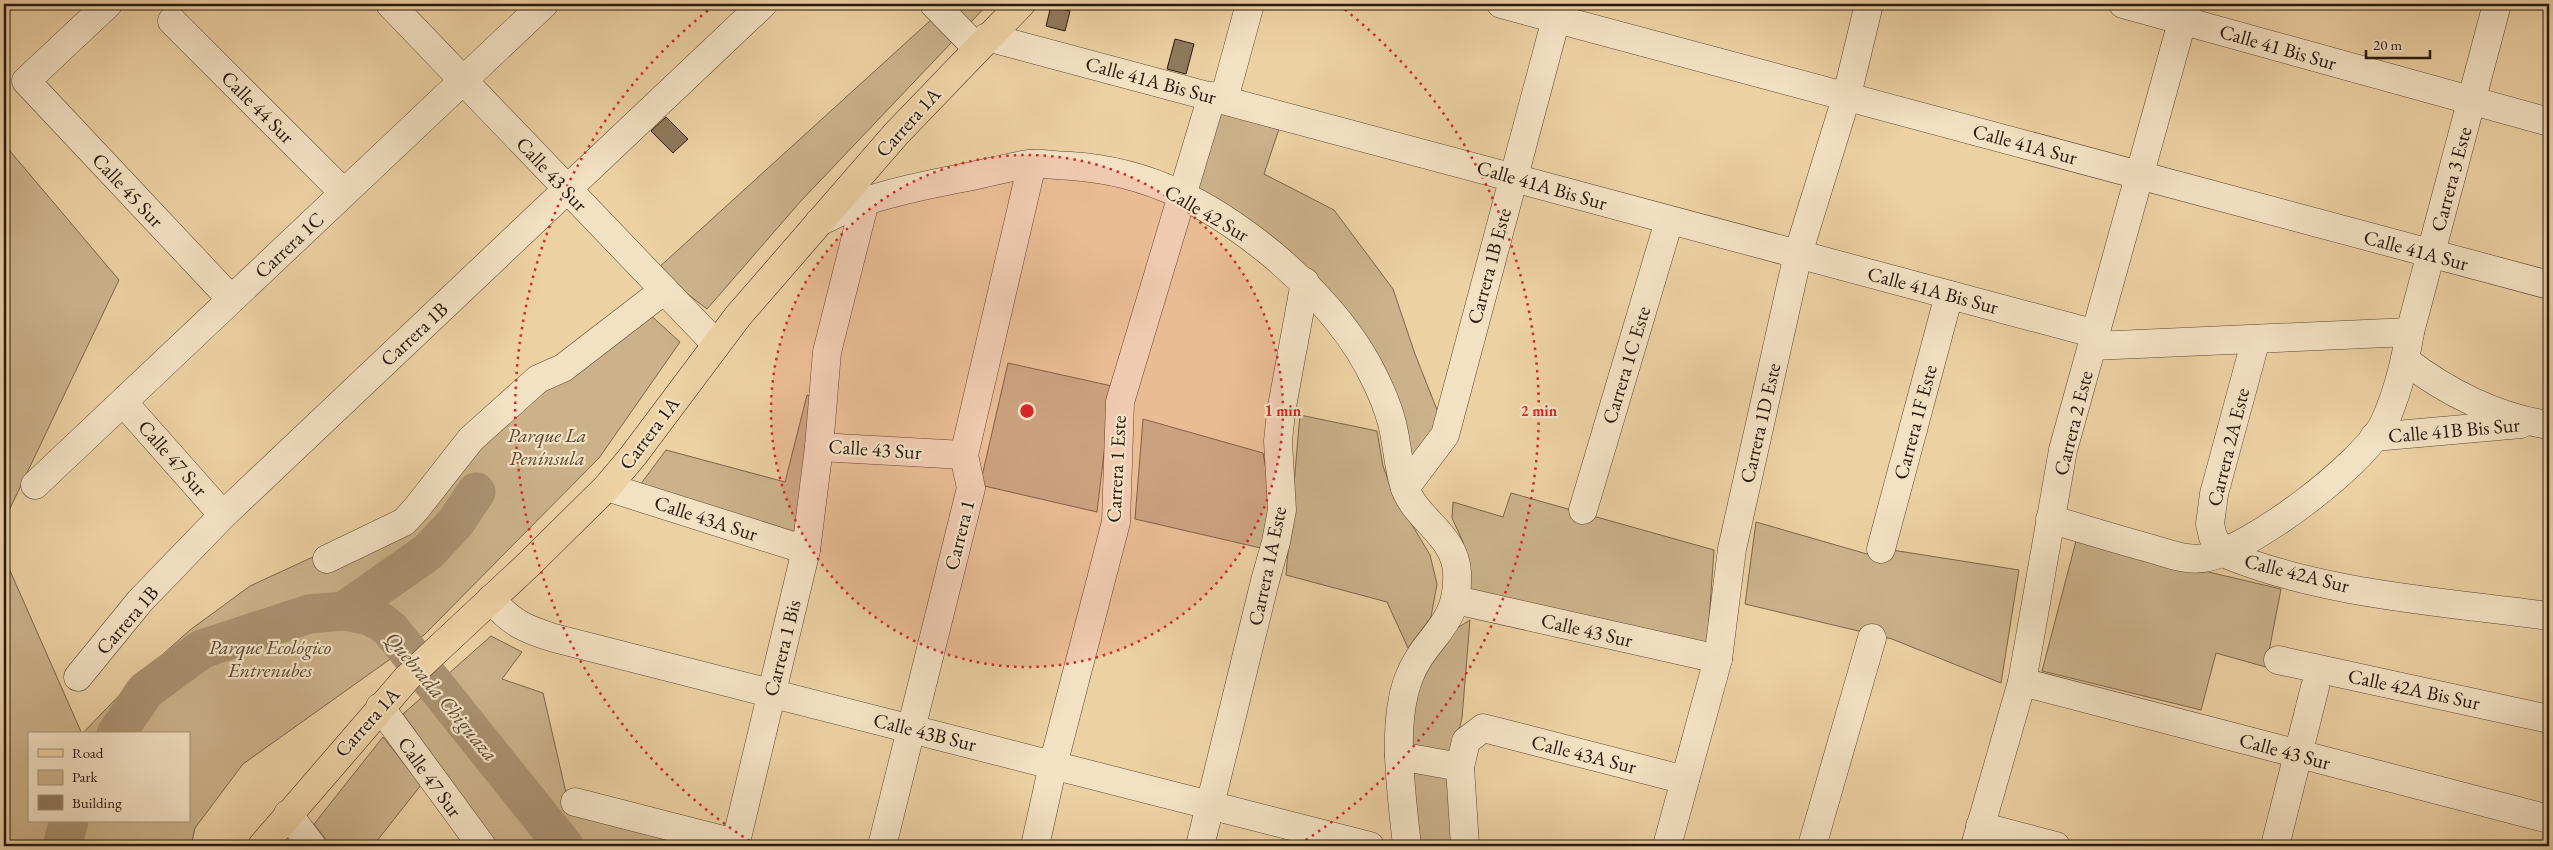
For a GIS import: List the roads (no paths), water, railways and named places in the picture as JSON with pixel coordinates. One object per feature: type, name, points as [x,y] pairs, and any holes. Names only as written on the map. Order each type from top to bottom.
[{"type":"main road","name":"Carrera 1A","points":[[262,846],[407,678],[567,528],[607,486],[633,456],[716,344],[819,222],[902,128],[1021,4]]},
{"type":"street","name":"Calle 45 Sur","points":[[108,4],[26,81],[231,300]]},
{"type":"street","name":"Calle 43 Sur","points":[[390,4],[566,190],[716,344]]},
{"type":"street","name":"Carrera 1C","points":[[35,486],[544,4]]},
{"type":"street","name":"Carrera 1B","points":[[78,677],[140,601],[223,515],[763,4]]},
{"type":"street","points":[[934,4],[982,43]]},
{"type":"street","name":"Carrera 1 Este","points":[[1034,846],[1116,522],[1120,402],[1182,194],[1250,4]]},
{"type":"street","name":"Calle 41A Sur","points":[[1501,4],[1558,11],[1847,95],[2431,253],[2548,282]]},
{"type":"street","name":"Carrera 1D Este","points":[[1667,846],[1718,659],[1732,549],[1798,254],[1847,95],[1870,4]]},
{"type":"street","name":"Calle 41 Bis Sur","points":[[2123,4],[2184,12],[2549,122]]},
{"type":"street","name":"Carrera 3 Este","points":[[2223,553],[2273,524],[2327,486],[2384,424],[2405,360],[2410,332],[2497,4]]},
{"type":"street","name":"Carrera 1B Este","points":[[1405,488],[1445,434],[1558,11]]},
{"type":"street","name":"Carrera 2 Este","points":[[1978,836],[2022,682],[2064,450],[2141,175],[2184,12]]},
{"type":"street","name":"Calle 44 Sur","points":[[172,21],[344,193]]},
{"type":"street","name":"Calle 41A Bis Sur","points":[[982,43],[1218,97],[1669,221],[1949,294],[2095,340],[2256,339],[2410,332]]},
{"type":"street","name":"Calle 42 Sur","points":[[819,222],[865,201],[943,182],[1032,164],[1098,168],[1146,180],[1182,194],[1241,229],[1305,282],[1350,339],[1375,378],[1392,423],[1405,488],[1417,510],[1443,536],[1450,549],[1457,569],[1456,600]]},
{"type":"street","name":"Carrera 1","points":[[882,846],[971,488],[964,455],[1032,164]]},
{"type":"street","name":"Calle 43 Sur","points":[[865,201],[827,352],[820,447],[964,455]]},
{"type":"street","name":"Carrera 1C Este","points":[[1583,510],[1669,221]]},
{"type":"street","name":"Carrera 1A Este","points":[[1200,846],[1276,542],[1282,510],[1278,440],[1281,412],[1305,282]]},
{"type":"street","points":[[327,559],[404,522],[471,439],[538,379],[563,368],[663,291]]},
{"type":"street","name":"Carrera 1F Este","points":[[1881,549],[1949,294]]},
{"type":"street","name":"Carrera 2A Este","points":[[2223,553],[2213,537],[2210,524],[2214,494],[2256,339]]},
{"type":"street","points":[[2405,360],[2418,370],[2487,408],[2541,424]]},
{"type":"street","name":"Calle 47 Sur","points":[[123,402],[223,515]]},
{"type":"street","name":"Calle 41B Bis Sur","points":[[2374,437],[2541,424]]},
{"type":"street","name":"Carrera 1 Bis","points":[[735,844],[806,550],[820,447]]},
{"type":"street","name":"Calle 43A Sur","points":[[607,486],[806,550]]},
{"type":"street","name":"Calle 42A Sur","points":[[2050,519],[2179,556],[2203,559],[2223,553],[2254,566],[2293,577],[2387,594],[2549,616]]},
{"type":"street","name":"Calle 43B Sur","points":[[491,599],[506,617],[537,633],[1361,845]]},
{"type":"street","name":"Calle 43 Sur","points":[[1456,600],[1718,659]]},
{"type":"street","points":[[1407,846],[1398,756],[1402,710],[1408,679],[1427,646],[1448,621],[1456,600]]},
{"type":"street","points":[[1812,846],[1872,638]]},
{"type":"street","name":"Calle 42A Bis Sur","points":[[2278,660],[2549,718]]},
{"type":"street","name":"Calle 43 Sur","points":[[2022,682],[2549,819]]},
{"type":"street","points":[[2275,846],[2315,687]]},
{"type":"street","name":"Calle 47 Sur","points":[[380,707],[482,846]]},
{"type":"street","name":"Calle 43A Sur","points":[[1460,767],[1466,741],[1483,728],[1685,780]]},
{"type":"street","points":[[1398,756],[1460,767],[1465,846]]},
{"type":"street","points":[[575,802],[735,844]]},
{"type":"street","points":[[288,814],[312,846]]},
{"type":"street","points":[[1978,836],[2056,846]]},
{"type":"waterway","points":[[344,611],[428,552],[456,522],[476,492]]},
{"type":"waterway","name":"Quebrada Chiguaza","points":[[117,732],[145,691],[202,649],[309,614],[344,611],[369,616],[391,630],[564,846]]},
{"type":"waterway","name":"Quebrada Chiguaza","points":[[62,846],[69,822]]},
{"type":"park label","name":"Parque La Península","points":[[547,446]]},
{"type":"park label","name":"Parque Ecológico Entrenubes","points":[[270,658]]}]
